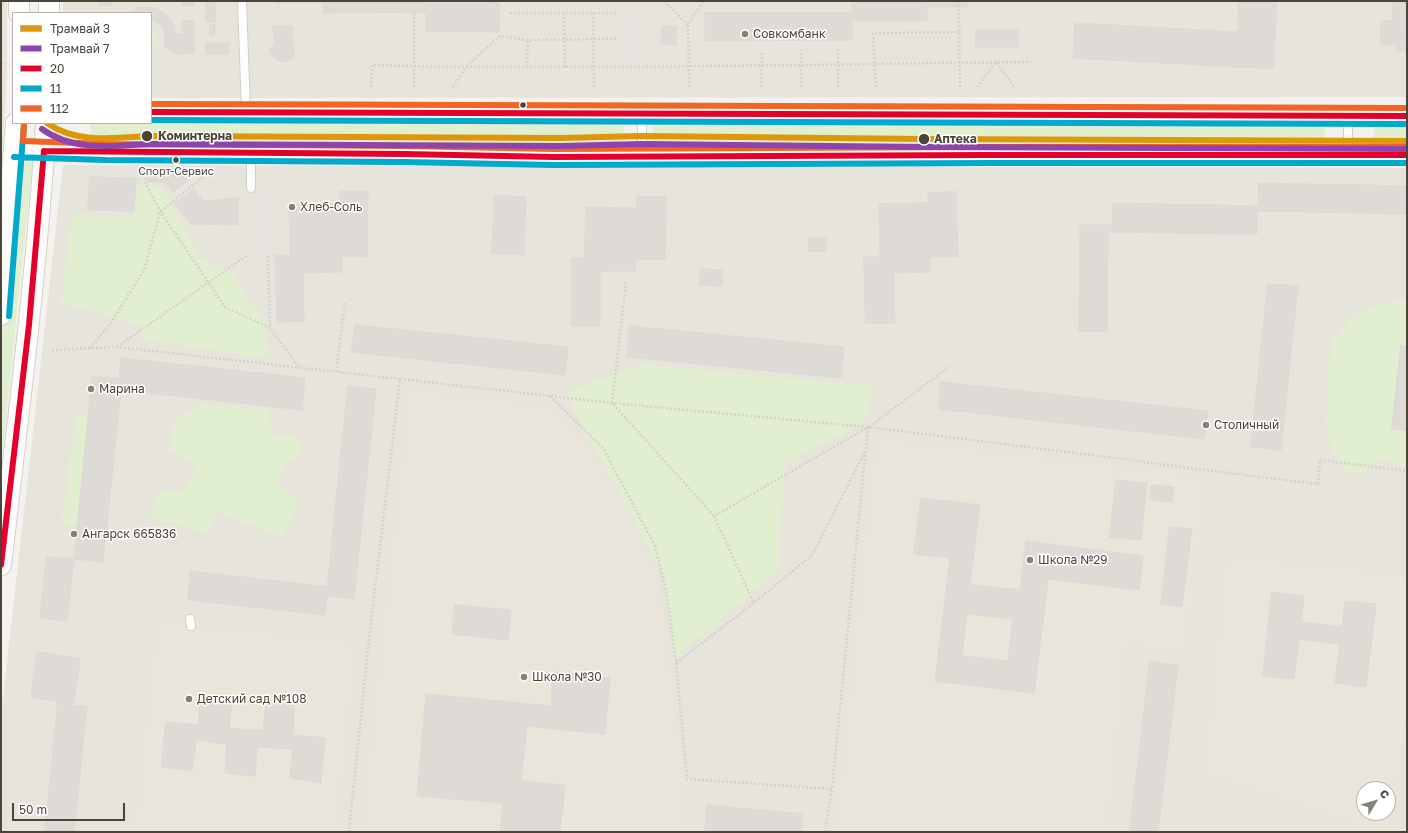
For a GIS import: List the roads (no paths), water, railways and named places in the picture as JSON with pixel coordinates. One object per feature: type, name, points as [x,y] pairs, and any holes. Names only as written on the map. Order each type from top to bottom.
[{"type":"street","points":[[19,1],[19,12]]},
{"type":"street","points":[[49,1],[49,12]]},
{"type":"street","points":[[152,112],[246,111],[642,114],[1407,116]]},
{"type":"street","points":[[1,315],[5,225],[16,124]]},
{"type":"street","points":[[1,565],[30,318],[46,124]]},
{"type":"street","points":[[12,153],[44,151],[251,154],[404,154],[554,157],[1407,155]]},
{"type":"lane","points":[[242,1],[246,111]]},
{"type":"lane","points":[[642,114],[642,156]]},
{"type":"lane","points":[[1348,116],[1348,155]]},
{"type":"lane","points":[[251,154],[251,188]]},
{"type":"tram line","name":"3","points":[[49,124],[58,130],[71,134],[97,138],[150,136],[561,138],[642,136],[1407,141]]},
{"type":"tram line","name":"7","points":[[42,129],[67,141],[94,146],[150,144],[561,146],[642,144],[1407,149]]},
{"type":"place","name":"Совкомбанк","points":[[745,34]]},
{"type":"place","name":"Коминтерна","points":[[147,136]]},
{"type":"place","name":"Аптека","points":[[924,139]]},
{"type":"place","name":"Спорт-Сервис","points":[[176,160]]},
{"type":"place","name":"Хлеб-Соль","points":[[292,207]]},
{"type":"place","name":"Марина","points":[[91,389]]},
{"type":"place","name":"Столичный","points":[[1206,425]]},
{"type":"place","name":"Ангарск 665836","points":[[74,534]]},
{"type":"place","name":"Школа №29","points":[[1030,560]]},
{"type":"place","name":"Школа №30","points":[[524,677]]},
{"type":"place","name":"Детский сад №108","points":[[189,699]]}]
